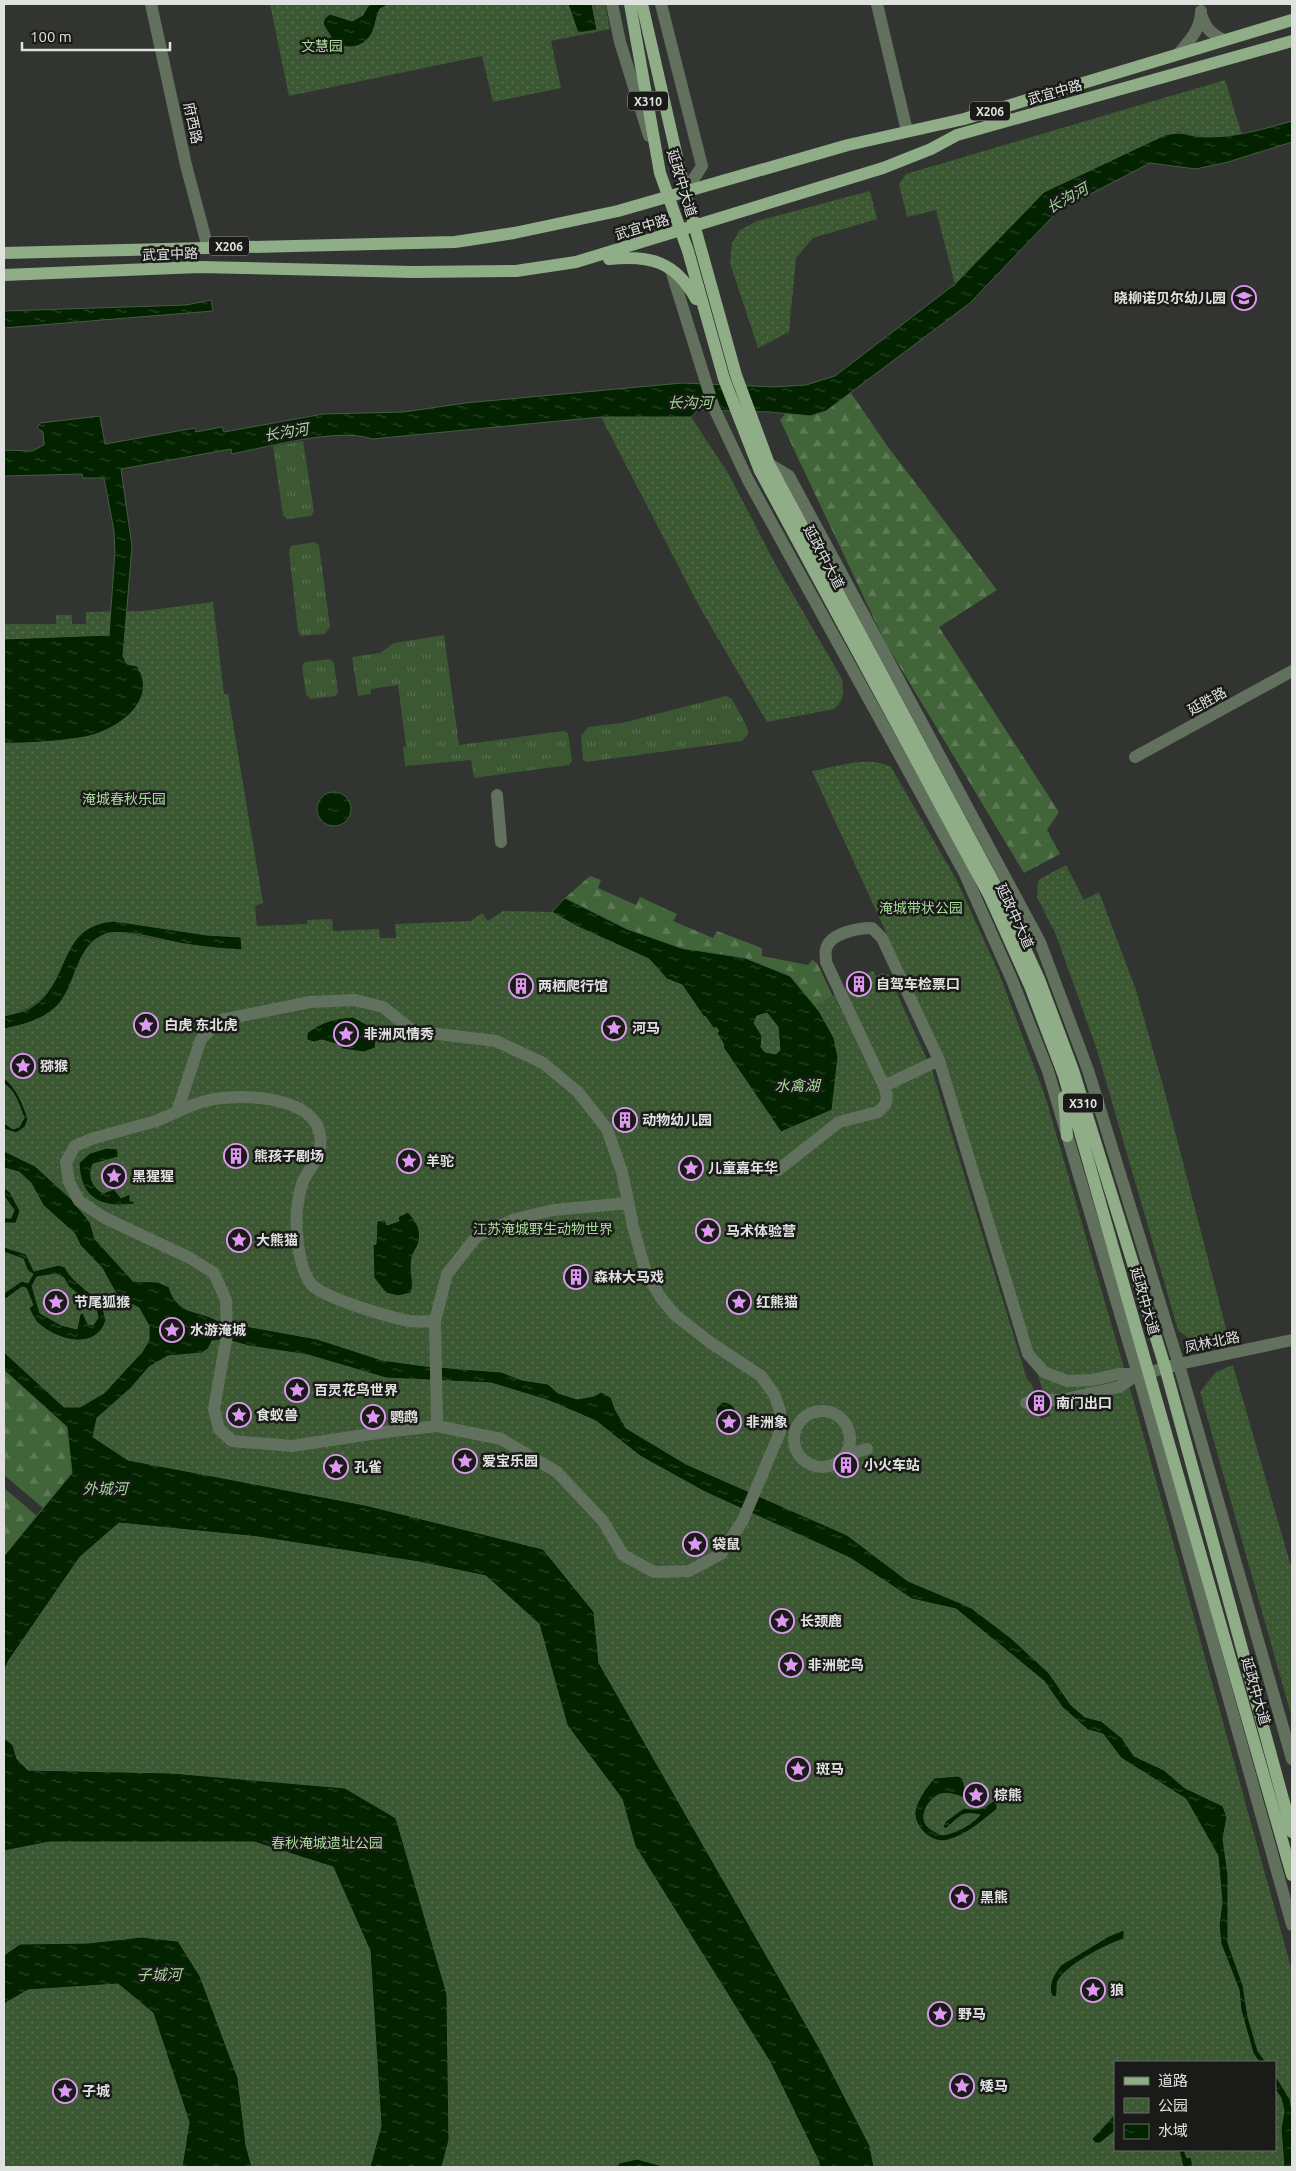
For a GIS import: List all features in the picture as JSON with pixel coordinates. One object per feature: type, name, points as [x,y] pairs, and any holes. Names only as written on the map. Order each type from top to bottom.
[{"type":"main road","name":"延政中大道","points":[[630,4],[660,173],[681,230],[705,316],[765,468],[990,897],[1030,986],[1062,1072],[1144,1373],[1292,1873]]},
{"type":"main road","name":"延政中大道","points":[[642,4],[686,192],[696,226],[730,377]]},
{"type":"main road","name":"武宜中路","points":[[4,253],[227,246],[455,242],[524,231],[618,211],[848,145],[964,119],[1180,52],[1292,20]]},
{"type":"main road","name":"武宜中路","points":[[4,275],[199,267],[286,270],[516,271],[576,262],[882,168],[931,149],[957,135],[1292,41]]},
{"type":"main road","points":[[576,262],[626,257],[650,258],[688,284],[705,316]]},
{"type":"main road","name":"延政中大道","points":[[765,468],[998,890],[1039,979],[1073,1070],[1166,1367],[1292,1832]]},
{"type":"main road","points":[[1062,1072],[1067,1136]]},
{"type":"street","name":"府西路","points":[[151,4],[186,165],[208,248]]},
{"type":"street","points":[[612,4],[620,42],[660,173]]},
{"type":"street","points":[[661,4],[702,166],[686,192]]},
{"type":"street","points":[[877,4],[907,131]]},
{"type":"street","points":[[1200,7],[1204,25],[1212,34],[1222,40]]},
{"type":"street","points":[[1180,52],[1194,36],[1201,21],[1200,7]]},
{"type":"street","points":[[670,270],[714,408],[748,480],[964,872],[1012,980],[1048,1070],[1067,1136],[1144,1373],[1277,1872],[1287,1886],[1292,1925]]},
{"type":"street","points":[[765,468],[789,476],[1040,942],[1088,1070],[1179,1365],[1292,1759]]},
{"type":"street","name":"延胜路","points":[[1135,757],[1292,671]]},
{"type":"street","points":[[496,795],[501,842]]},
{"type":"street","points":[[778,1170],[839,1122],[878,1112],[885,1105],[887,1096],[884,1086],[826,962],[826,949],[832,940],[857,928],[872,928],[882,938],[939,1060],[1028,1354],[1044,1372],[1068,1381],[1092,1380],[1118,1374],[1144,1373]]},
{"type":"street","points":[[177,1112],[201,1039],[221,1020],[310,1002],[355,1000],[383,1007],[413,1032],[496,1041],[543,1063],[578,1092],[607,1129],[622,1172],[646,1273],[660,1298],[675,1315],[704,1338],[761,1376],[774,1394],[780,1411],[780,1432],[743,1520],[722,1554],[689,1571],[654,1572],[623,1555],[603,1521],[558,1472],[501,1439],[437,1426],[292,1446],[232,1441],[219,1428],[214,1409],[227,1335],[226,1300],[214,1273],[190,1258],[105,1218],[79,1201],[68,1182],[66,1162],[75,1146],[91,1139],[156,1121],[177,1112],[194,1103],[222,1098],[267,1098],[302,1109],[315,1121],[320,1134],[320,1148],[302,1184],[297,1206],[298,1238],[303,1268],[310,1284],[324,1295],[410,1321],[436,1322]]},
{"type":"street","points":[[884,1086],[939,1060]]},
{"type":"street","points":[[437,1426],[436,1322],[447,1274],[477,1236],[515,1219],[553,1210],[629,1203]]},
{"type":"street","name":"凤林北路","points":[[1144,1373],[1292,1340]]},
{"type":"street","points":[[1026,1403],[1035,1400],[1061,1400],[1119,1387],[1144,1373]]},
{"type":"street","points":[[824,1411],[840,1418],[846,1426],[849,1434],[848,1450],[842,1460],[834,1465],[816,1467],[800,1458],[795,1449],[794,1435],[799,1422],[806,1416],[824,1411]]},
{"type":"street","points":[[780,1432],[794,1435]]},
{"type":"street","points":[[848,1450],[856,1452],[866,1450]]},
{"type":"street","points":[[1277,1872],[1292,1873]]},
{"type":"green space","name":"文慧园","points":[[270,4],[605,4],[610,29],[551,41],[561,88],[493,102],[482,56],[289,96]]},
{"type":"green space","points":[[1225,80],[1242,135],[1206,137],[1179,132],[1165,135],[1044,192],[955,284],[936,210],[907,217],[899,184],[906,174]]},
{"type":"green space","points":[[870,191],[877,219],[813,238],[796,258],[789,332],[758,348],[730,263],[732,243],[740,230],[757,221]]},
{"type":"green space","points":[[851,393],[888,447],[997,590],[939,627],[1059,812],[1047,830],[1060,854],[1024,873],[885,642],[780,420],[786,413],[814,414],[821,412]]},
{"type":"green space","points":[[601,417],[691,417],[728,473],[777,567],[842,679],[842,699],[838,706],[834,709],[767,722],[699,606]]},
{"type":"green space","points":[[303,441],[314,511],[311,516],[287,519],[283,515],[273,446]]},
{"type":"green space","points":[[315,542],[319,546],[330,627],[325,634],[301,636],[298,631],[289,551],[291,546]]},
{"type":"green space","points":[[213,602],[224,694],[228,694],[263,903],[255,906],[257,926],[307,924],[307,920],[332,919],[333,931],[379,929],[380,938],[396,938],[395,924],[471,921],[482,913],[488,921],[503,911],[552,912],[565,898],[627,929],[681,948],[745,958],[790,976],[815,1006],[849,986],[848,983],[873,971],[876,976],[883,973],[885,976],[888,974],[932,1070],[1027,1379],[1032,1384],[1041,1419],[1050,1416],[947,1065],[812,771],[862,762],[872,762],[891,767],[956,879],[999,973],[1046,1099],[1144,1437],[1292,1971],[1292,2167],[4,2167],[4,1556],[71,1473],[70,1436],[64,1407],[4,1352],[4,1029],[38,1019],[50,1012],[63,999],[88,947],[38,1001],[20,1011],[4,1016],[4,624],[56,624],[56,615],[72,615],[72,624],[86,624],[86,612],[143,611]],"holes":[[[114,921],[207,935],[241,937],[242,949],[208,948],[123,933],[106,934],[96,939]]]},
{"type":"green space","points":[[444,635],[459,745],[563,731],[568,733],[572,761],[569,765],[474,778],[471,760],[405,766],[403,747],[406,746],[398,685],[371,689],[371,694],[358,696],[352,657],[380,653],[394,643]]},
{"type":"green space","points":[[330,659],[334,663],[338,693],[335,696],[311,699],[306,695],[302,666],[305,662]]},
{"type":"green space","points":[[726,696],[732,699],[748,729],[748,734],[742,741],[586,762],[583,760],[581,736],[588,727],[622,723]]},
{"type":"green space","points":[[1066,865],[1084,900],[1099,892],[1136,990],[1164,1089],[1229,1340],[1200,1347],[1178,1330],[1096,1047],[1056,935],[1037,897],[1038,880]]},
{"type":"green space","points":[[590,876],[601,880],[598,888],[636,905],[640,897],[677,914],[673,921],[713,938],[717,931],[762,948],[762,956],[808,965],[812,960],[817,963],[880,1095],[819,1011],[790,976],[745,958],[681,948],[627,929],[565,898]]},
{"type":"green space","points":[[1233,1365],[1292,1570],[1292,1718],[1200,1392],[1216,1372]]},
{"type":"green space","points":[[4,1370],[67,1427],[72,1473],[43,1508],[4,1475]]},
{"type":"green space","points":[[4,1488],[37,1516],[4,1556]]},
{"type":"water","points":[[369,4],[405,4],[387,5],[380,9],[373,31],[367,40],[358,46],[342,46],[331,37],[323,24],[324,19],[330,14],[352,21],[363,15]]},
{"type":"water","points":[[568,4],[592,4],[597,30],[578,33]]},
{"type":"water","name":"长沟河","points":[[1292,121],[1292,142],[1228,162],[1196,169],[1150,163],[1058,211],[970,303],[826,411],[810,416],[770,412],[698,410],[691,417],[601,417],[372,439],[342,435],[303,439],[232,454],[231,449],[121,469],[132,546],[123,656],[127,664],[137,666],[143,679],[143,691],[139,702],[121,721],[97,734],[56,741],[4,743],[4,639],[109,635],[115,553],[114,531],[104,478],[83,478],[82,474],[4,476],[4,450],[32,451],[44,445],[43,432],[37,428],[40,423],[100,416],[105,444],[195,428],[196,432],[222,427],[224,432],[323,414],[404,412],[465,403],[682,383],[775,387],[806,385],[835,376],[955,284],[1044,192],[1165,135],[1183,133],[1201,137],[1229,136],[1261,130]]},
{"type":"water","points":[[211,300],[213,311],[4,328],[4,311],[186,305]]},
{"type":"water","points":[[334,792],[341,793],[346,797],[350,802],[350,816],[346,821],[341,825],[334,826],[327,825],[322,821],[318,816],[317,809],[318,802],[322,797],[327,793]]},
{"type":"water","name":"水禽湖","points":[[565,898],[627,929],[681,948],[745,958],[790,976],[819,1011],[834,1038],[838,1057],[832,1110],[781,1132],[723,1047],[724,1045],[717,1033],[719,1031],[716,1027],[714,1029],[704,1017],[682,985],[667,979],[649,959],[576,926],[552,912]],"holes":[[[767,1013],[778,1027],[780,1050],[776,1054],[765,1052],[761,1047],[762,1036],[754,1023],[757,1016]]]},
{"type":"water","points":[[114,921],[207,935],[241,937],[242,950],[192,945],[134,934],[106,934],[96,939],[88,947],[82,956],[63,999],[56,1007],[38,1019],[4,1029],[4,1016],[29,1009],[47,993],[74,942],[83,932],[96,925]]},
{"type":"water","points":[[353,1017],[377,1030],[382,1038],[376,1041],[375,1048],[364,1052],[342,1049],[340,1045],[322,1040],[314,1042],[307,1040],[307,1033],[323,1023],[340,1018]]},
{"type":"water","points":[[4,1078],[16,1091],[28,1119],[25,1127],[16,1133],[4,1129],[4,1123],[13,1129],[19,1127],[24,1118],[14,1094],[4,1084]]},
{"type":"water","points":[[107,1148],[118,1149],[118,1157],[93,1164],[92,1181],[96,1188],[103,1193],[114,1189],[121,1198],[130,1194],[130,1201],[134,1201],[134,1204],[112,1205],[102,1202],[88,1193],[83,1185],[79,1163],[90,1153]]},
{"type":"water","name":"外城河","points":[[4,1151],[35,1166],[71,1199],[90,1222],[95,1239],[133,1281],[158,1282],[169,1287],[178,1304],[223,1324],[221,1340],[212,1341],[208,1349],[202,1353],[168,1356],[149,1367],[131,1388],[97,1418],[93,1437],[128,1460],[365,1505],[543,1549],[594,1612],[599,1663],[820,2049],[870,2146],[874,2167],[819,2167],[819,2162],[770,2062],[635,1846],[622,1799],[567,1725],[539,1624],[486,1576],[419,1562],[258,1537],[119,1523],[80,1557],[9,1660],[4,1672],[4,1556],[72,1473],[67,1427],[4,1370],[4,1352],[64,1407],[80,1407],[104,1393],[142,1352],[149,1340],[149,1326],[139,1308],[118,1297],[102,1268],[80,1245],[75,1234],[43,1205],[31,1183],[19,1172],[4,1168]]},
{"type":"water","points":[[4,1188],[10,1192],[20,1211],[16,1223],[4,1223],[4,1218],[11,1218],[14,1210],[4,1196]]},
{"type":"water","points":[[408,1212],[417,1224],[420,1237],[412,1257],[411,1293],[398,1296],[386,1293],[374,1278],[373,1245],[376,1244],[377,1221],[385,1220],[387,1225],[399,1221],[398,1217]]},
{"type":"water","points":[[4,1247],[26,1254],[34,1271],[59,1265],[65,1267],[74,1280],[98,1301],[102,1308],[106,1320],[101,1330],[95,1336],[87,1339],[79,1340],[62,1337],[53,1334],[36,1321],[29,1308],[33,1305],[26,1288],[22,1287],[4,1300],[4,1293],[22,1281],[28,1283],[33,1274],[28,1271],[23,1259],[4,1252]],"holes":[[[56,1274],[64,1278],[68,1286],[96,1308],[98,1318],[93,1325],[88,1324],[83,1313],[80,1314],[77,1329],[61,1325],[40,1313],[32,1286],[37,1277]]]},
{"type":"water","points":[[234,1324],[317,1339],[382,1360],[425,1366],[501,1372],[522,1380],[548,1384],[558,1393],[577,1399],[594,1396],[601,1392],[611,1397],[615,1409],[626,1428],[686,1464],[847,1535],[908,1581],[970,1607],[1011,1638],[1049,1673],[1071,1705],[1085,1717],[1101,1721],[1122,1738],[1134,1756],[1164,1770],[1185,1788],[1223,1806],[1227,1817],[1223,1839],[1228,1874],[1228,1943],[1243,1985],[1248,2017],[1258,2051],[1265,2061],[1258,2061],[1253,2053],[1241,2010],[1239,1990],[1221,1944],[1219,1926],[1222,1902],[1218,1856],[1186,1799],[1121,1758],[1103,1734],[1088,1730],[1062,1707],[1044,1681],[956,1609],[912,1599],[850,1558],[705,1492],[640,1456],[596,1421],[547,1400],[491,1383],[386,1378],[308,1355],[249,1346],[231,1341]]},
{"type":"water","points":[[722,1402],[731,1404],[736,1410],[737,1419],[734,1428],[726,1428],[717,1421],[716,1409]]},
{"type":"water","points":[[4,1738],[13,1745],[17,1759],[28,1770],[172,1773],[345,1788],[396,1818],[447,1994],[449,2140],[442,2167],[370,2167],[381,2126],[370,1951],[333,1867],[254,1842],[50,1842],[4,1851]]},
{"type":"water","points":[[958,1776],[963,1779],[965,1788],[983,1786],[972,1799],[945,1793],[937,1796],[926,1807],[924,1817],[928,1827],[941,1835],[951,1833],[967,1825],[980,1815],[963,1815],[945,1829],[943,1826],[946,1821],[964,1808],[980,1809],[993,1801],[997,1805],[997,1809],[962,1835],[948,1840],[936,1840],[925,1833],[917,1823],[915,1817],[916,1806],[934,1778]]},
{"type":"water","points":[[1124,1930],[1124,1939],[1098,1950],[1069,1968],[1058,1981],[1056,1997],[1052,1996],[1051,1984],[1061,1965],[1109,1936]]},
{"type":"water","name":"子城河","points":[[142,1937],[178,1941],[200,1976],[238,2078],[246,2145],[252,2167],[182,2167],[189,2122],[153,2013],[118,1984],[28,1990],[4,2004],[4,1955],[20,1944],[88,1943]]},
{"type":"water","points":[[1276,2077],[1290,2099],[1292,2111],[1292,2167],[1284,2167],[1281,2129],[1284,2111],[1281,2098],[1276,2090]]},
{"type":"water","points":[[1114,2115],[1114,2132],[1100,2143],[1095,2143],[1092,2139]]},
{"type":"water","points":[[1179,2151],[1184,2151],[1187,2158],[1191,2157],[1193,2167],[1183,2167]]},
{"type":"water","points":[[637,2159],[666,2167],[617,2167],[619,2163]]},
{"type":"place","name":"晓柳诺贝尔幼儿园","points":[[1244,298]]},
{"type":"place","name":"自驾车检票口","points":[[859,984]]},
{"type":"place","name":"两栖爬行馆","points":[[521,986]]},
{"type":"place","name":"白虎 东北虎","points":[[146,1025]]},
{"type":"place","name":"河马","points":[[614,1028]]},
{"type":"place","name":"非洲风情秀","points":[[346,1034]]},
{"type":"place","name":"猕猴","points":[[23,1066]]},
{"type":"place","name":"动物幼儿园","points":[[625,1120]]},
{"type":"place","name":"熊孩子剧场","points":[[236,1156]]},
{"type":"place","name":"羊驼","points":[[409,1161]]},
{"type":"place","name":"儿童嘉年华","points":[[691,1168]]},
{"type":"place","name":"黑猩猩","points":[[114,1176]]},
{"type":"place","name":"马术体验营","points":[[708,1231]]},
{"type":"place","name":"大熊猫","points":[[239,1240]]},
{"type":"place","name":"森林大马戏","points":[[576,1277]]},
{"type":"place","name":"节尾狐猴","points":[[56,1302]]},
{"type":"place","name":"红熊猫","points":[[739,1302]]},
{"type":"place","name":"水游淹城","points":[[172,1330]]},
{"type":"place","name":"百灵花鸟世界","points":[[297,1390]]},
{"type":"place","name":"南门出口","points":[[1039,1403]]},
{"type":"place","name":"食蚁兽","points":[[239,1415]]},
{"type":"place","name":"鹦鹉","points":[[373,1417]]},
{"type":"place","name":"非洲象","points":[[729,1422]]},
{"type":"place","name":"爱宝乐园","points":[[465,1461]]},
{"type":"place","name":"小火车站","points":[[846,1465]]},
{"type":"place","name":"孔雀","points":[[336,1467]]},
{"type":"place","name":"袋鼠","points":[[695,1544]]},
{"type":"place","name":"长颈鹿","points":[[782,1621]]},
{"type":"place","name":"非洲鸵鸟","points":[[791,1665]]},
{"type":"place","name":"斑马","points":[[798,1769]]},
{"type":"place","name":"棕熊","points":[[976,1795]]},
{"type":"place","name":"黑熊","points":[[962,1897]]},
{"type":"place","name":"狼","points":[[1093,1990]]},
{"type":"place","name":"野马","points":[[940,2014]]},
{"type":"place","name":"矮马","points":[[962,2086]]},
{"type":"place","name":"子城","points":[[65,2091]]},
{"type":"park label","name":"淹城春秋乐园","points":[[124,799]]},
{"type":"park label","name":"淹城带状公园","points":[[921,908]]},
{"type":"park label","name":"江苏淹城野生动物世界","points":[[543,1229]]},
{"type":"park label","name":"春秋淹城遗址公园","points":[[327,1843]]}]
